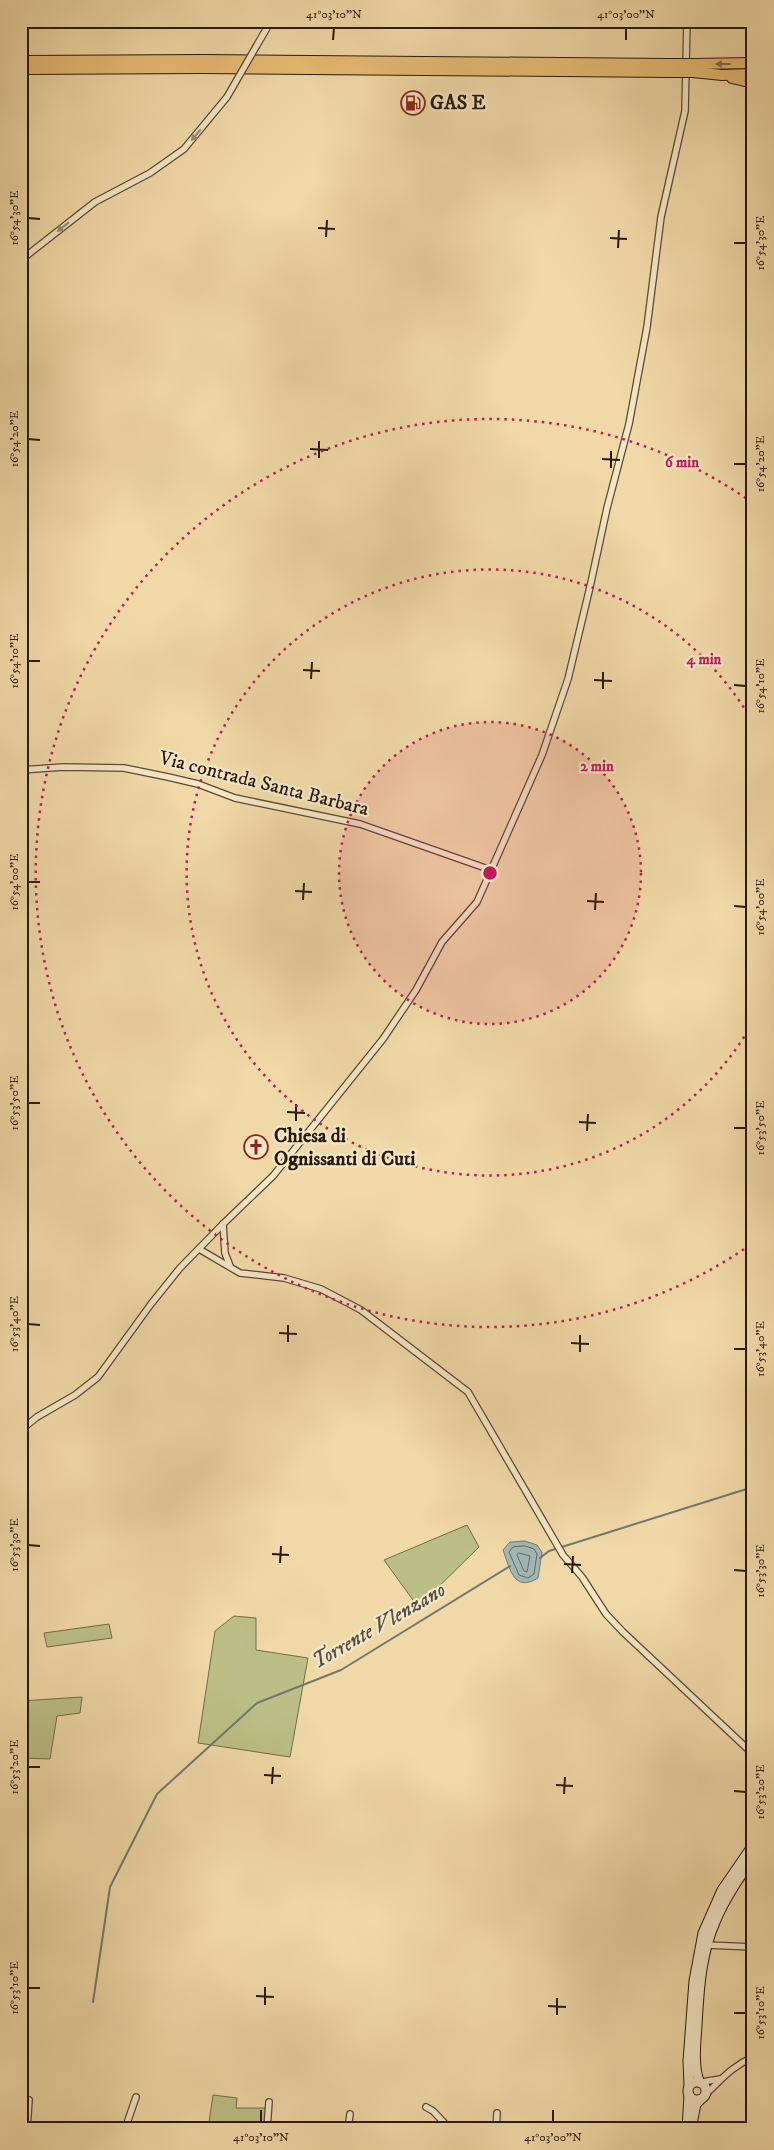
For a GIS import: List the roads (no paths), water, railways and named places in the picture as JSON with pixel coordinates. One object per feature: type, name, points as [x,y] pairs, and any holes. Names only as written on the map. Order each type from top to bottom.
[{"type":"highway","points":[[21,62],[204,60],[670,68]]},
{"type":"highway","points":[[21,69],[693,68],[753,63]]},
{"type":"highway","points":[[693,68],[753,83]]},
{"type":"highway","points":[[722,75],[753,74]]},
{"type":"main road","points":[[687,2129],[688,2061],[694,1982],[703,1934],[722,1890],[753,1845]]},
{"type":"main road","points":[[692,2129],[693,2116],[706,2089],[700,2082],[696,2071],[701,1972],[707,1945],[716,1920],[730,1892],[753,1858]]},
{"type":"main road","points":[[689,2091],[694,2082],[700,2082]]},
{"type":"main road","points":[[689,2091],[694,2099],[703,2097]]},
{"type":"street","points":[[21,260],[95,202],[150,174],[184,149],[227,97],[271,21]]},
{"type":"street","points":[[21,1430],[75,1395],[98,1377],[151,1304],[180,1268],[274,1176],[382,1039],[416,990],[442,942],[477,902],[542,755],[568,679],[607,508],[629,424],[647,327],[661,217],[685,111],[688,21]]},
{"type":"street","name":"Via contrada Santa Barbara","points":[[21,770],[63,767],[124,768],[168,777],[198,784],[236,798],[360,824],[492,870]]},
{"type":"street","points":[[223,1224],[225,1253],[230,1266]]},
{"type":"street","points":[[199,1249],[240,1273],[284,1278],[321,1289],[361,1310],[468,1392],[563,1555],[582,1577],[606,1614],[753,1754]]},
{"type":"street","points":[[707,1945],[753,1947]]},
{"type":"street","points":[[703,2097],[736,2064],[753,2058]]},
{"type":"street","points":[[700,2082],[720,2078]]},
{"type":"street","points":[[125,2129],[136,2097]]},
{"type":"street","points":[[27,2129],[29,2100]]},
{"type":"street","points":[[267,2129],[269,2102]]},
{"type":"street","points":[[426,2107],[433,2111],[450,2129]]},
{"type":"street","points":[[496,2129],[497,2113]]},
{"type":"street","points":[[348,2129],[350,2114]]},
{"type":"water","points":[[525,1541],[537,1545],[542,1552],[538,1578],[523,1583],[514,1577],[503,1550],[510,1542]]},
{"type":"waterway","name":"Torrente Vlenzano","points":[[540,1558],[549,1551],[753,1487]]},
{"type":"waterway","name":"Torrente Vlenzano","points":[[93,2002],[110,1887],[157,1794],[257,1703],[341,1670],[510,1566]]},
{"type":"place","name":"GAS E","points":[[413,103]]},
{"type":"place","name":"Chiesa di Ognissanti di Cuti","points":[[256,1147]]}]
